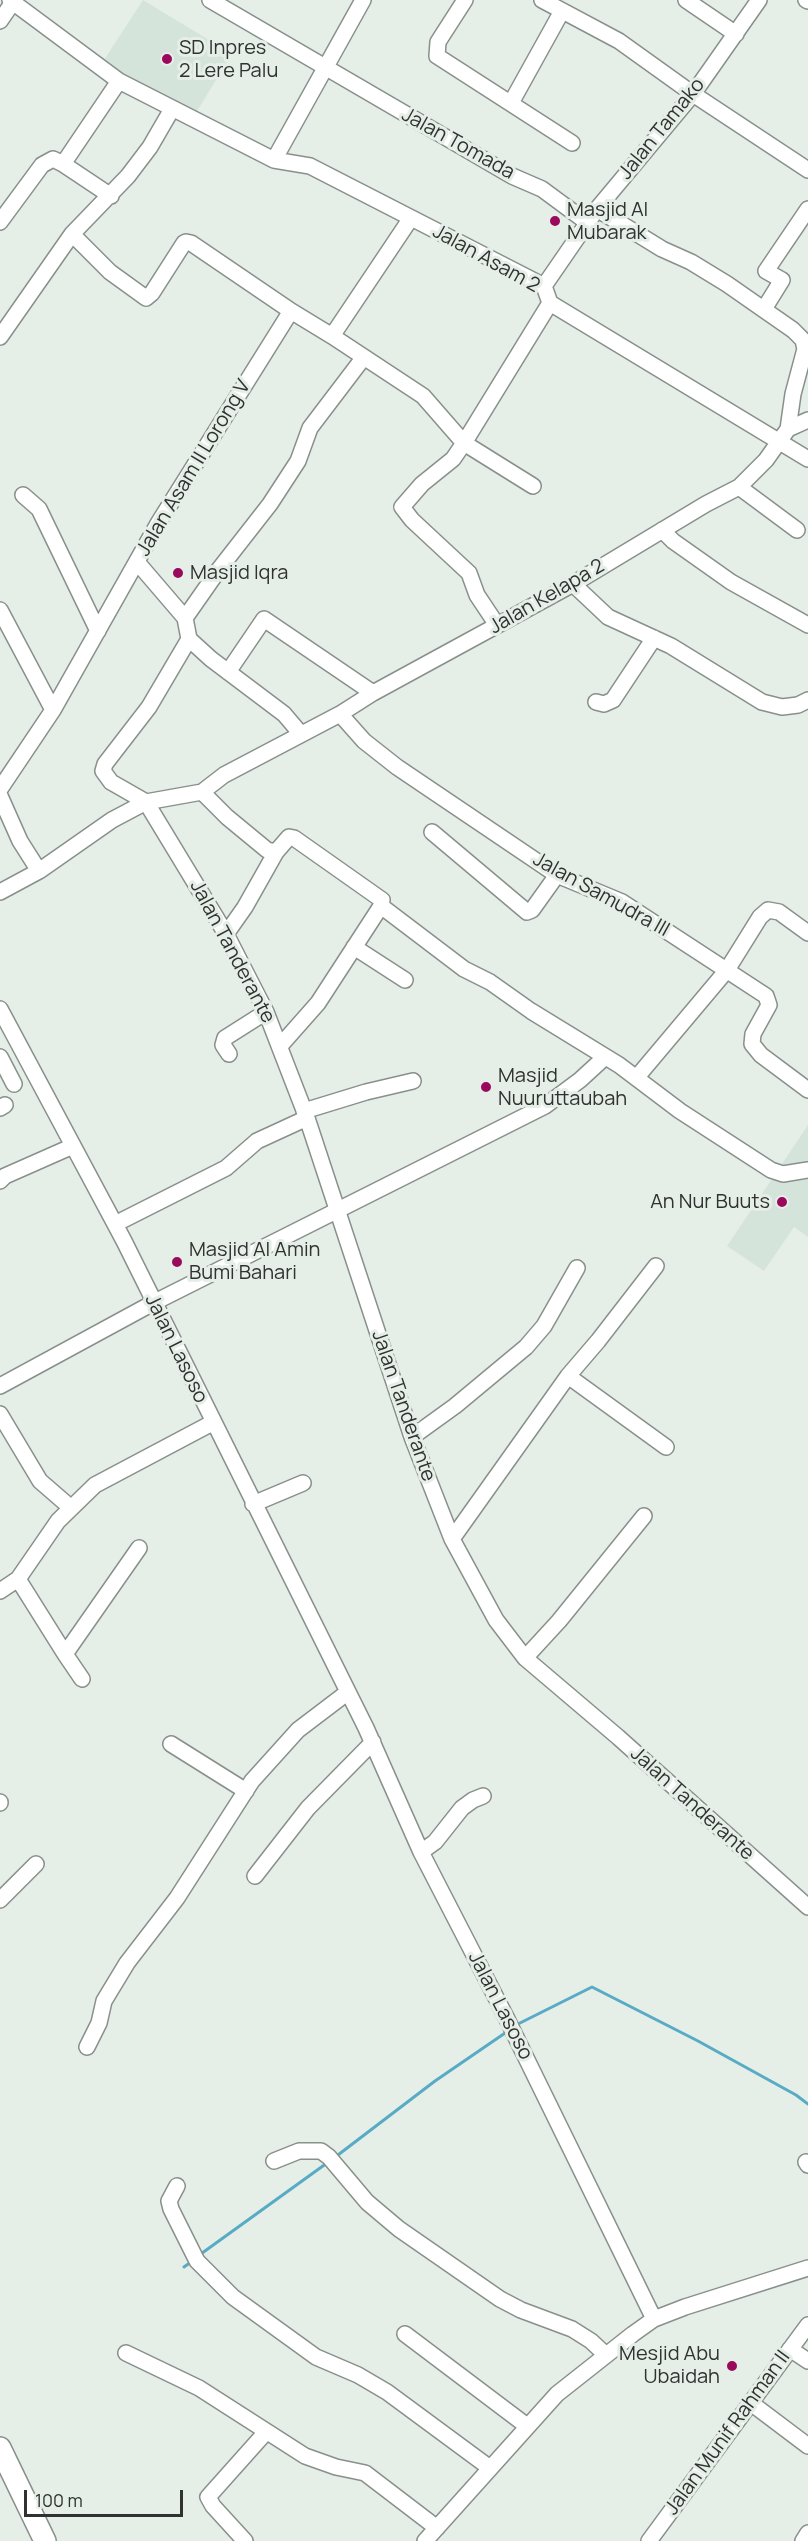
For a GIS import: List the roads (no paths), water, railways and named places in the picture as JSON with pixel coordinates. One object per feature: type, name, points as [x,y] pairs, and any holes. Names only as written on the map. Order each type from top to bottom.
[{"type":"highway","points":[[0,2448],[45,2541]]},
{"type":"highway","points":[[0,2479],[30,2541]]},
{"type":"street","name":"Jalan Tomada","points":[[210,0],[512,176],[555,197],[588,223]]},
{"type":"street","points":[[274,160],[363,0]]},
{"type":"street","points":[[465,0],[438,42],[437,56],[572,143]]},
{"type":"street","points":[[542,0],[619,41],[693,94],[808,170]]},
{"type":"street","points":[[686,0],[736,34]]},
{"type":"street","name":"Jalan Tamako","points":[[544,286],[597,209],[693,94],[759,0]]},
{"type":"street","name":"Jalan Asam 2","points":[[0,21],[11,1],[119,81],[274,160],[310,166],[544,286],[550,303],[784,436],[808,459]]},
{"type":"street","points":[[511,103],[562,11]]},
{"type":"street","points":[[63,164],[119,81]]},
{"type":"street","points":[[0,337],[72,234],[111,196],[150,147],[172,109]]},
{"type":"street","points":[[0,222],[42,165],[53,159],[111,196]]},
{"type":"street","points":[[597,209],[662,249],[711,273],[798,333],[803,340],[804,349],[784,436]]},
{"type":"street","points":[[764,309],[782,280],[766,272],[808,209]]},
{"type":"street","points":[[332,336],[411,218]]},
{"type":"street","points":[[72,234],[110,272],[146,298],[184,243],[189,243],[423,396],[464,443],[532,486]]},
{"type":"street","points":[[497,625],[477,594],[469,573],[412,520],[402,507],[422,484],[453,459],[550,303]]},
{"type":"street","name":"Jalan Asam II Lorong V","points":[[0,789],[53,710],[204,447],[291,311]]},
{"type":"street","points":[[185,618],[240,541],[270,504],[298,461],[310,428],[364,357]]},
{"type":"street","points":[[784,436],[808,420]]},
{"type":"street","name":"Jalan Kelapa 2","points":[[0,892],[39,871],[112,820],[146,802],[202,792],[224,774],[340,714],[373,693],[573,584],[739,487],[784,436]]},
{"type":"street","points":[[739,487],[797,530]]},
{"type":"street","points":[[23,495],[39,509],[98,631]]},
{"type":"street","points":[[662,530],[673,542],[731,582],[808,625]]},
{"type":"street","points":[[137,562],[185,618],[189,639],[284,714],[301,734]]},
{"type":"street","points":[[573,584],[608,617],[695,660],[762,702],[789,707],[808,700]]},
{"type":"street","points":[[0,610],[53,710]]},
{"type":"street","points":[[228,672],[264,619],[373,693]]},
{"type":"street","points":[[596,702],[604,704],[613,700],[654,638]]},
{"type":"street","points":[[146,802],[111,782],[104,771],[105,764],[149,707],[189,639]]},
{"type":"street","name":"Jalan Samudra III","points":[[340,714],[364,741],[397,767],[557,875],[622,902],[766,996],[769,1005],[752,1039],[757,1052],[808,1090]]},
{"type":"street","points":[[202,792],[256,842],[267,850],[276,852]]},
{"type":"street","points":[[0,796],[20,841],[39,871]]},
{"type":"street","name":"Jalan Tanderante","points":[[146,802],[226,934],[266,1012],[338,1210],[412,1437],[452,1539],[496,1620],[525,1658],[618,1737],[808,1907]]},
{"type":"street","points":[[432,832],[527,912],[532,910],[557,875]]},
{"type":"street","points":[[226,934],[245,907],[276,852],[289,837],[294,838],[382,900],[381,906],[318,1003],[280,1046]]},
{"type":"street","points":[[381,906],[464,969],[490,982],[604,1058],[637,1077],[680,1111],[771,1170],[783,1174],[808,1170]]},
{"type":"street","points":[[637,1077],[727,970],[760,917],[768,910],[779,912],[808,933]]},
{"type":"street","points":[[354,947],[405,980]]},
{"type":"street","name":"Jalan Lasoso","points":[[0,1009],[115,1224],[212,1423],[373,1742],[421,1852],[507,2019],[654,2319]]},
{"type":"street","points":[[229,1054],[223,1045],[225,1038],[266,1012]]},
{"type":"street","points":[[0,1057],[14,1084]]},
{"type":"street","points":[[0,1386],[153,1303],[545,1106],[580,1080],[604,1058]]},
{"type":"street","points":[[115,1224],[226,1167],[256,1142],[305,1115],[366,1092],[413,1081]]},
{"type":"street","points":[[0,1181],[5,1176],[73,1146]]},
{"type":"street","points":[[452,1539],[568,1376],[656,1266]]},
{"type":"street","points":[[412,1437],[463,1400],[526,1347],[544,1326],[578,1268]]},
{"type":"street","points":[[568,1376],[666,1447]]},
{"type":"street","points":[[0,1414],[40,1481],[70,1507]]},
{"type":"street","points":[[0,1591],[18,1579],[38,1548],[70,1507],[95,1485],[212,1423]]},
{"type":"street","points":[[253,1504],[303,1484]]},
{"type":"street","points":[[525,1658],[559,1621],[644,1516]]},
{"type":"street","points":[[65,1654],[139,1548]]},
{"type":"street","points":[[18,1579],[82,1679]]},
{"type":"street","points":[[87,2047],[99,2023],[104,2001],[127,1963],[177,1898],[265,1765],[298,1730],[348,1692]]},
{"type":"street","points":[[255,1876],[308,1808],[373,1742]]},
{"type":"street","points":[[171,1744],[246,1791]]},
{"type":"street","points":[[421,1852],[441,1835],[462,1808],[472,1800],[483,1796]]},
{"type":"street","points":[[0,1900],[36,1863]]},
{"type":"street","points":[[274,2161],[299,2151],[321,2151],[367,2202],[413,2239],[500,2298],[521,2310],[572,2329],[591,2341],[606,2355]]},
{"type":"street","points":[[177,2186],[169,2201],[171,2209],[196,2258],[233,2297],[298,2346],[387,2392],[490,2468]]},
{"type":"street","points":[[425,2541],[556,2394],[654,2319],[808,2268]]},
{"type":"street","name":"Jalan Munif Rahman II","points":[[649,2541],[808,2325]]},
{"type":"street","points":[[405,2334],[528,2426]]},
{"type":"street","points":[[790,2349],[808,2361]]},
{"type":"street","points":[[126,2353],[199,2388],[305,2456],[322,2463],[365,2473],[437,2528]]},
{"type":"street","points":[[751,2403],[808,2446]]},
{"type":"street","points":[[245,2541],[213,2506],[208,2497],[266,2432]]},
{"type":"street","points":[[803,2541],[808,2533]]},
{"type":"waterway","points":[[516,2025],[592,1987],[698,2041],[796,2095],[808,2104]]},
{"type":"waterway","points":[[334,2158],[435,2081],[508,2031]]},
{"type":"waterway","points":[[198,2256],[327,2163]]},
{"type":"waterway","points":[[184,2267],[191,2262]]},
{"type":"place","name":"SD Inpres 2 Lere Palu","points":[[167,59]]},
{"type":"place","name":"Masjid Al Mubarak","points":[[555,221]]},
{"type":"place","name":"Masjid Iqra","points":[[178,573]]},
{"type":"place","name":"Masjid Nuuruttaubah","points":[[486,1087]]},
{"type":"place","name":"An Nur Buuts","points":[[782,1202]]},
{"type":"place","name":"Masjid Al Amin Bumi Bahari","points":[[177,1262]]},
{"type":"place","name":"Mesjid Abu Ubaidah","points":[[732,2366]]}]
